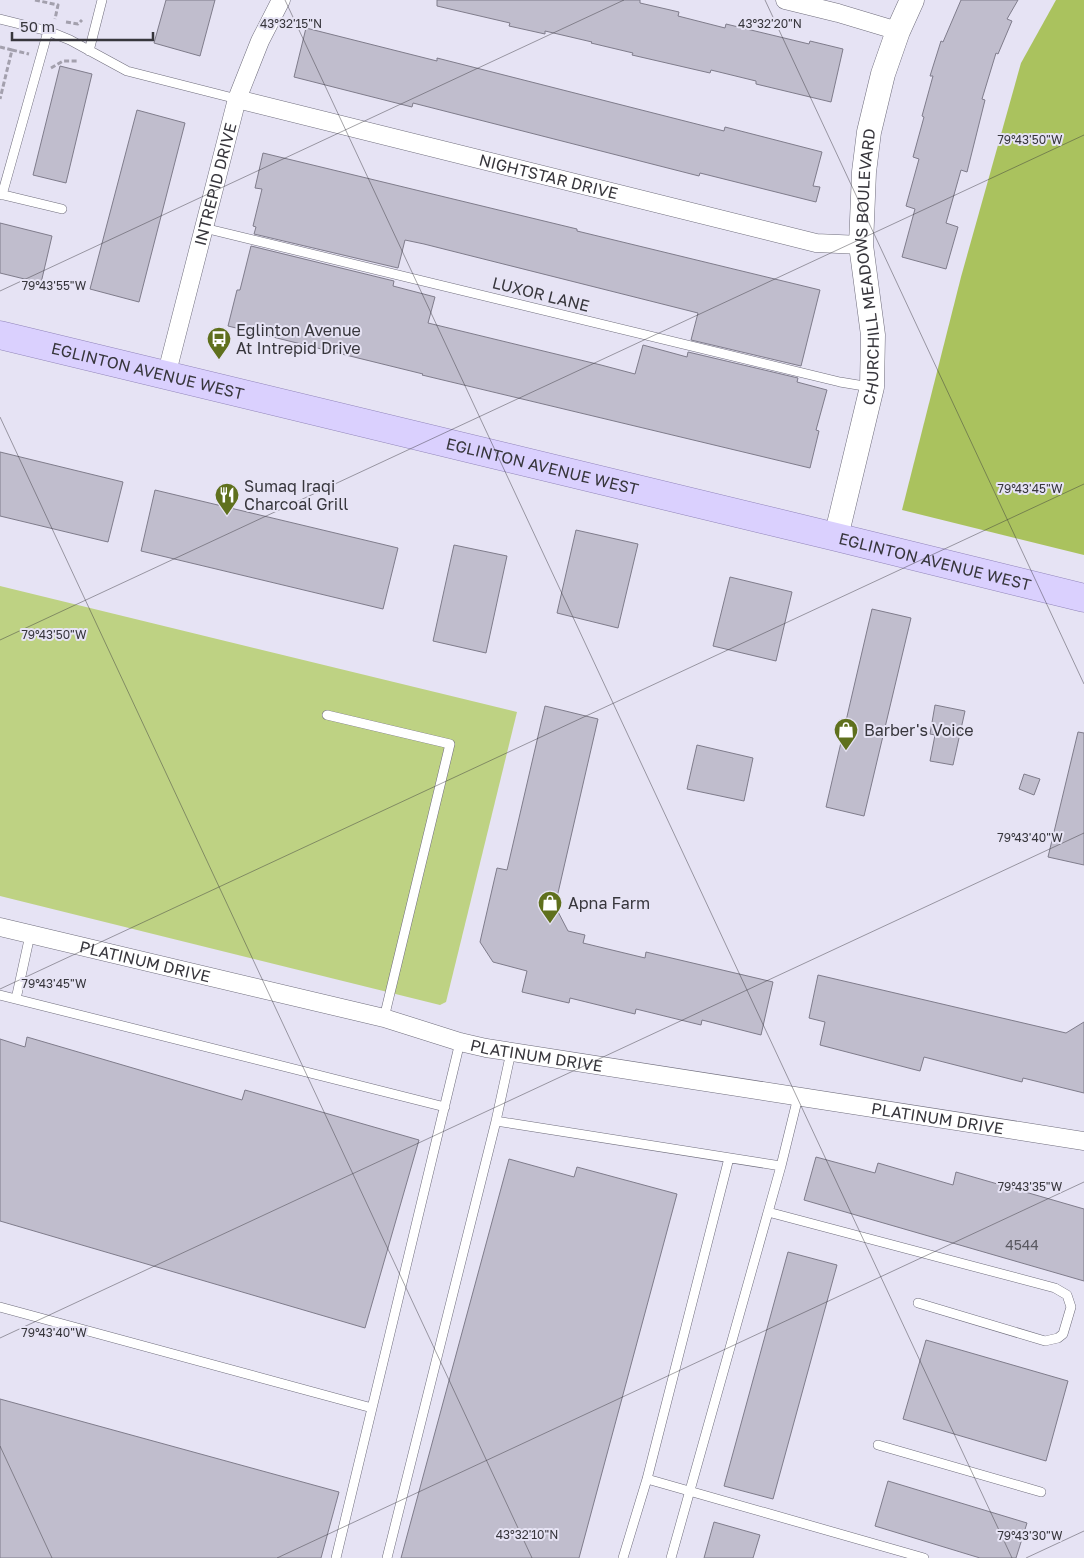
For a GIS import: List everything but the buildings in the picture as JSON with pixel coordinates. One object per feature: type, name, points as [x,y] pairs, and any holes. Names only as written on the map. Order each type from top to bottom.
[{"type":"main road","name":"EGLINTON AVENUE WEST","points":[[0,335],[1084,598]]},
{"type":"street","name":"INTREPID DRIVE","points":[[166,376],[237,99],[260,40],[281,0]]},
{"type":"street","points":[[785,0],[898,31]]},
{"type":"street","name":"CHURCHILL MEADOWS BOULEVARD","points":[[836,537],[845,506],[872,387],[873,335],[861,245],[864,172],[869,132],[883,74],[898,31],[912,0]]},
{"type":"street","name":"NIGHTSTAR DRIVE","points":[[237,99],[816,243],[861,245]]},
{"type":"street","name":"PLATINUM DRIVE","points":[[0,927],[384,1018],[460,1042],[486,1048],[1084,1141]]},
{"type":"lane","points":[[89,51],[102,0]]},
{"type":"lane","points":[[0,19],[48,31],[70,40],[127,71],[237,99]]},
{"type":"lane","points":[[48,31],[1,194],[62,209]]},
{"type":"lane","name":"LUXOR LANE","points":[[204,228],[840,382],[872,387]]},
{"type":"lane","points":[[328,715],[450,744],[384,1018]]},
{"type":"lane","points":[[16,999],[30,935]]},
{"type":"lane","points":[[0,995],[445,1107]]},
{"type":"lane","points":[[336,1558],[460,1042]]},
{"type":"lane","points":[[387,1558],[496,1121],[511,1052]]},
{"type":"lane","points":[[671,1558],[781,1166],[798,1097]]},
{"type":"lane","points":[[496,1121],[781,1166]]},
{"type":"lane","points":[[623,1558],[647,1479],[729,1158]]},
{"type":"lane","points":[[768,1212],[1056,1288],[1066,1295],[1072,1308],[1063,1334],[1058,1338],[1045,1341],[918,1303]]},
{"type":"lane","points":[[0,1307],[372,1408]]},
{"type":"lane","points":[[878,1445],[1041,1492]]},
{"type":"lane","points":[[647,1479],[924,1558]]},
{"type":"path","points":[[35,0],[58,5],[54,19],[78,24],[83,19]]},
{"type":"path","points":[[0,47],[29,54]]},
{"type":"path","points":[[0,99],[12,50]]},
{"type":"path","points":[[49,71],[63,61],[74,60],[82,62]]},
{"type":"green space","points":[[1056,0],[1084,0],[1084,555],[902,510],[961,277],[1021,63]]},
{"type":"green space","points":[[0,586],[517,712],[446,1002],[440,1005],[0,896]]},
{"type":"place","name":"Eglinton Avenue At Intrepid Drive","points":[[219,360]]},
{"type":"place","name":"Sumaq Iraqi Charcoal Grill","points":[[227,516]]},
{"type":"place","name":"Barber's Voice","points":[[846,751]]},
{"type":"place","name":"Apna Farm","points":[[550,924]]}]
